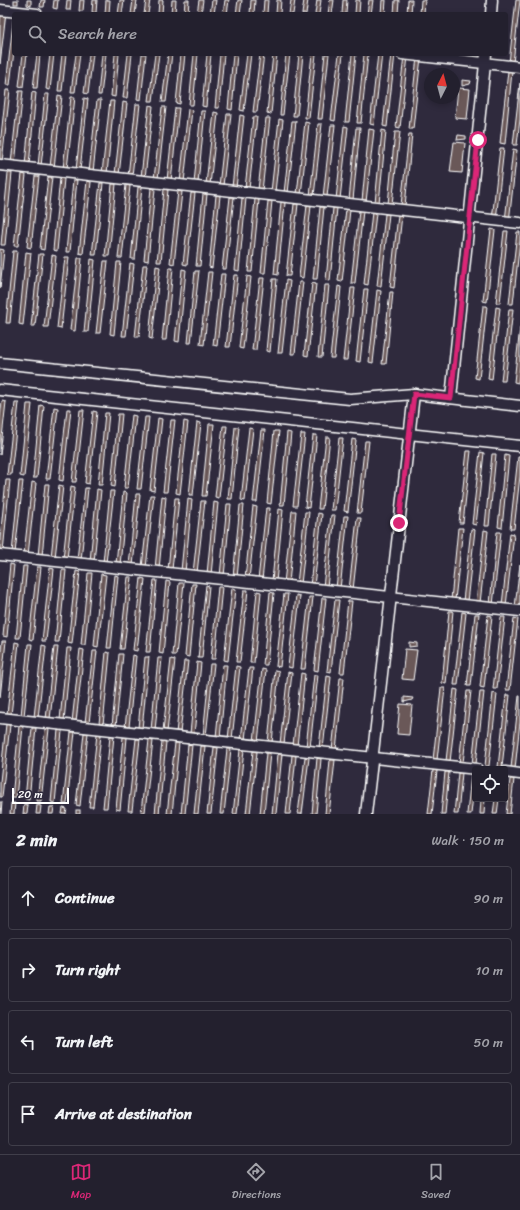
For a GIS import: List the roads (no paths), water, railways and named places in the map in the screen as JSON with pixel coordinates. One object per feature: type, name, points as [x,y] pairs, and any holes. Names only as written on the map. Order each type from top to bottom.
[{"type":"lane","points":[[490,12],[492,0]]},
{"type":"lane","points":[[0,10],[18,12]]},
{"type":"lane","points":[[436,56],[486,59],[520,67]]},
{"type":"lane","points":[[451,398],[486,59]]},
{"type":"lane","points":[[0,165],[520,223]]},
{"type":"lane","points":[[0,363],[350,399],[414,394],[520,406]]},
{"type":"lane","points":[[0,390],[520,446]]},
{"type":"lane","points":[[366,814],[414,394]]},
{"type":"lane","points":[[0,555],[520,611]]},
{"type":"lane","points":[[0,718],[472,768]]},
{"type":"lane","points":[[508,772],[520,774]]}]
